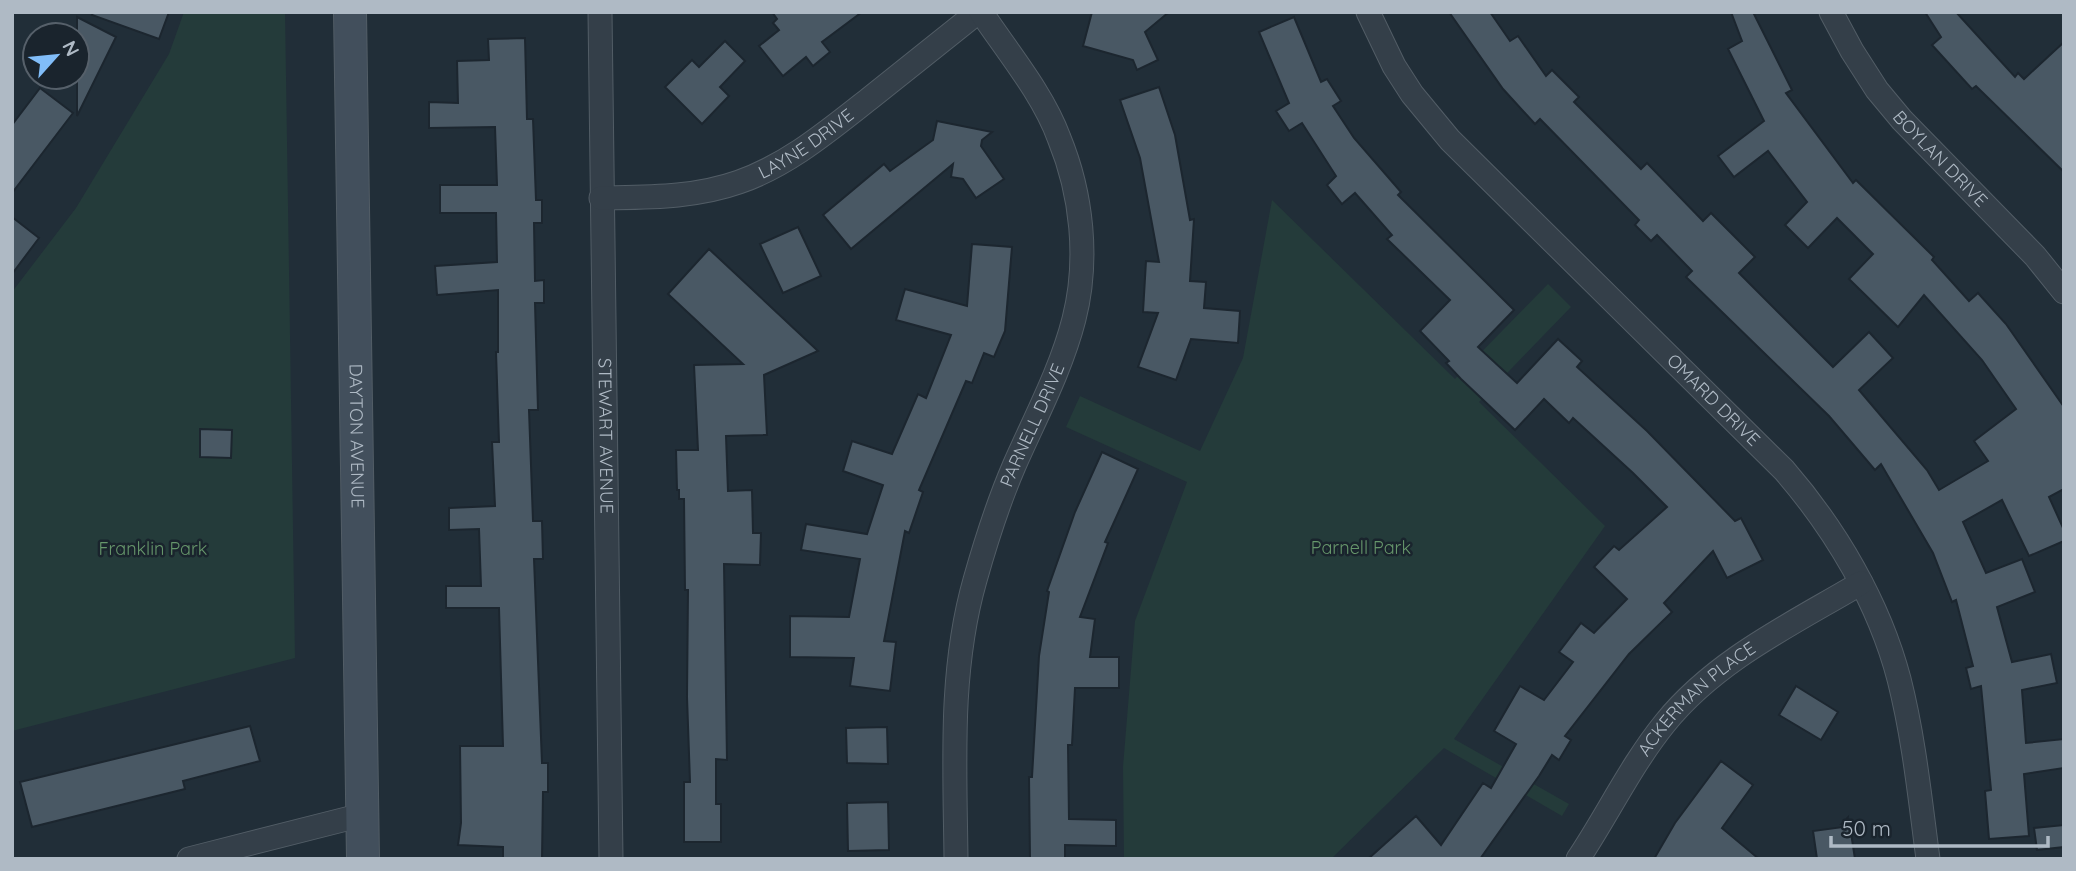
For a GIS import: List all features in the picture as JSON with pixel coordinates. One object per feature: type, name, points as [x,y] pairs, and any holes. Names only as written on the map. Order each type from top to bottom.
[{"type":"main road","name":"DAYTON AVENUE","points":[[349,12],[363,859]]},
{"type":"street","name":"STEWART AVENUE","points":[[600,12],[611,859]]},
{"type":"street","name":"LAYNE DRIVE","points":[[601,198],[695,193],[737,183],[773,168],[817,140],[980,12]]},
{"type":"street","name":"PARNELL DRIVE","points":[[956,859],[957,689],[962,642],[974,584],[994,516],[1058,368],[1074,319],[1081,278],[1081,226],[1077,195],[1059,136],[1047,111],[980,12]]},
{"type":"street","name":"OMARD DRIVE","points":[[1368,12],[1394,66],[1412,94],[1450,140],[1784,470],[1840,545],[1875,611],[1899,678],[1911,738],[1928,859]]},
{"type":"street","name":"BOYLAN DRIVE","points":[[1831,12],[1877,90],[1902,120],[2035,256],[2064,292]]},
{"type":"street","name":"ACKERMAN PLACE","points":[[1577,859],[1647,747],[1693,693],[1744,652],[1861,583]]},
{"type":"street","points":[[189,859],[362,815]]},
{"type":"green space","name":"Franklin Park","points":[[184,12],[285,12],[295,658],[12,731],[12,292],[76,208],[169,54]]},
{"type":"green space","name":"Parnell Park","points":[[1272,200],[1455,379],[1548,284],[1571,307],[1479,402],[1605,526],[1454,739],[1569,804],[1562,816],[1444,748],[1331,859],[1124,859],[1123,767],[1135,621],[1187,482],[1066,427],[1080,396],[1200,451],[1243,358]]},
{"type":"building","points":[[93,12],[169,12],[159,39],[92,15]]},
{"type":"building","points":[[772,12],[862,12],[822,42],[830,52],[813,66],[806,57],[783,76],[759,46],[779,30],[773,23],[777,19]]},
{"type":"building","points":[[1092,12],[1169,12],[1145,32],[1158,60],[1137,70],[1133,60],[1083,46]]},
{"type":"building","points":[[1449,12],[1490,12],[1510,41],[1518,36],[1546,76],[1552,70],[1579,97],[1574,102],[1641,169],[1647,163],[1703,221],[1711,213],[1755,257],[1739,273],[1833,367],[1869,332],[1893,358],[1859,390],[1927,470],[1939,490],[1988,461],[1974,441],[2016,409],[1982,360],[1924,295],[1898,327],[1849,279],[1873,254],[1837,218],[1808,248],[1785,225],[1807,202],[1768,151],[1734,177],[1718,156],[1764,121],[1728,49],[1742,41],[1731,12],[1753,12],[1792,90],[1786,93],[1853,183],[1856,180],[1934,257],[1932,260],[1969,301],[1978,293],[2006,324],[2064,407],[2064,489],[2049,497],[2064,530],[2064,541],[2029,556],[2002,500],[1963,522],[1986,573],[2022,559],[2035,592],[1997,607],[2012,662],[2051,654],[2057,683],[2022,690],[2026,743],[2064,739],[2064,768],[2024,774],[2029,836],[1989,839],[1985,791],[1991,790],[1981,686],[1971,689],[1966,668],[1973,666],[1956,600],[1952,602],[1933,553],[1881,464],[1875,470],[1829,416],[1686,277],[1692,271],[1657,235],[1651,241],[1635,225],[1639,220],[1540,119],[1535,124],[1503,89]]},
{"type":"building","points":[[1925,12],[1956,12],[2015,77],[2018,73],[2024,79],[2064,42],[2064,172],[1976,86],[1972,89],[1932,45],[1941,37]]},
{"type":"building","points":[[1294,17],[1321,82],[1327,79],[1341,101],[1333,106],[1354,138],[1401,192],[1398,195],[1514,310],[1478,347],[1517,383],[1558,339],[1582,361],[1577,367],[1647,431],[1735,521],[1741,518],[1763,560],[1727,578],[1713,551],[1664,603],[1672,612],[1629,654],[1565,736],[1571,740],[1559,760],[1552,755],[1480,859],[1368,859],[1416,816],[1441,845],[1483,783],[1491,788],[1516,744],[1494,731],[1520,686],[1544,700],[1573,662],[1559,652],[1581,623],[1594,633],[1627,599],[1594,567],[1614,546],[1619,550],[1667,507],[1573,418],[1569,423],[1544,399],[1515,430],[1461,379],[1446,363],[1449,361],[1420,331],[1450,300],[1387,239],[1392,235],[1355,193],[1342,204],[1327,185],[1336,176],[1302,123],[1289,131],[1276,111],[1289,103],[1259,32]]},
{"type":"building","points":[[91,24],[116,37],[91,88]]},
{"type":"building","points":[[525,38],[527,119],[533,119],[536,200],[542,200],[542,223],[534,223],[535,281],[544,280],[544,303],[535,303],[538,410],[529,410],[533,521],[542,521],[543,559],[534,559],[542,763],[548,763],[548,792],[543,792],[542,859],[503,859],[503,847],[458,845],[461,823],[460,746],[503,746],[499,608],[446,608],[446,586],[481,586],[479,529],[449,530],[449,508],[495,506],[492,442],[499,442],[496,352],[498,290],[437,295],[435,266],[497,262],[496,213],[440,213],[440,185],[497,185],[495,127],[429,128],[429,102],[458,103],[457,61],[489,60],[488,39]]},
{"type":"building","points":[[725,41],[745,61],[720,87],[729,96],[702,124],[665,87],[692,60],[699,67]]},
{"type":"building","points":[[1159,87],[1175,135],[1190,220],[1194,219],[1190,281],[1206,282],[1204,308],[1240,311],[1238,343],[1191,339],[1176,380],[1138,367],[1158,313],[1143,312],[1146,261],[1159,262],[1140,158],[1120,100]]},
{"type":"building","points":[[38,91],[44,91],[73,113],[12,193],[12,125]]},
{"type":"building","points":[[77,91],[89,91],[77,116]]},
{"type":"building","points":[[937,121],[992,132],[982,140],[981,146],[1004,179],[976,198],[963,179],[951,177],[953,164],[851,249],[823,215],[884,164],[890,171],[933,140]]},
{"type":"building","points":[[12,217],[39,238],[12,274]]},
{"type":"building","points":[[798,227],[821,276],[783,293],[760,244]]},
{"type":"building","points":[[972,244],[1012,247],[1005,331],[994,357],[984,353],[972,383],[966,381],[919,490],[923,492],[909,533],[905,531],[884,641],[896,642],[890,691],[850,686],[854,658],[790,657],[790,616],[849,617],[860,559],[801,550],[806,524],[867,534],[883,485],[843,471],[852,441],[892,454],[918,394],[926,398],[951,335],[896,320],[905,289],[967,306]]},
{"type":"building","points":[[709,249],[818,351],[764,375],[767,435],[726,436],[728,491],[752,490],[753,533],[761,533],[760,565],[724,564],[727,760],[716,759],[716,804],[721,804],[721,842],[684,842],[684,782],[690,782],[687,697],[688,590],[685,590],[684,499],[679,499],[677,490],[676,450],[698,450],[694,365],[743,364],[668,294]]},
{"type":"building","points":[[200,429],[232,430],[231,458],[200,457]]},
{"type":"building","points":[[1102,452],[1138,469],[1105,542],[1108,543],[1080,617],[1095,619],[1090,657],[1119,657],[1119,688],[1075,688],[1072,745],[1068,745],[1069,819],[1116,820],[1116,846],[1065,845],[1065,859],[1030,859],[1029,777],[1032,777],[1039,656],[1049,592],[1047,591],[1075,512]]},
{"type":"building","points":[[1796,686],[1838,712],[1821,740],[1779,715]]},
{"type":"building","points":[[250,726],[260,761],[183,781],[185,789],[32,827],[20,782]]},
{"type":"building","points":[[887,727],[888,764],[847,763],[846,728]]},
{"type":"building","points":[[1721,761],[1753,785],[1722,828],[1759,859],[1654,859],[1675,823]]},
{"type":"building","points":[[888,802],[889,850],[848,851],[847,803]]},
{"type":"building","points":[[2064,825],[2064,847],[2037,850],[2034,828]]},
{"type":"building","points":[[1850,826],[1855,859],[1817,859],[1813,831]]}]
